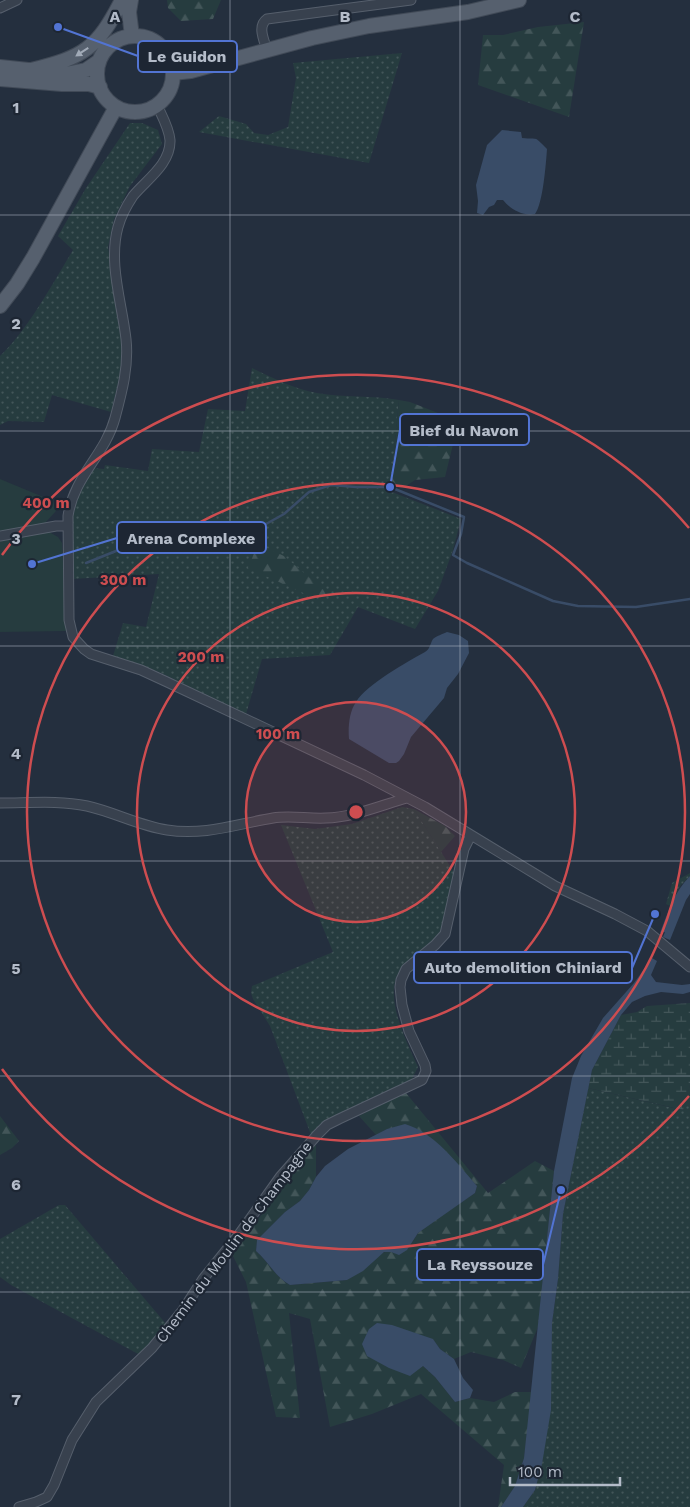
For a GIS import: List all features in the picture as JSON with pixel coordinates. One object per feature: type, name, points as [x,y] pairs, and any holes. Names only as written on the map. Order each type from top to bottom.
[{"type":"main road","points":[[31,70],[58,64],[82,54],[103,34],[122,0]]},
{"type":"main road","points":[[131,0],[129,12],[132,36]]},
{"type":"main road","points":[[173,73],[191,71],[312,38],[369,26],[468,12],[519,0]]},
{"type":"main road","points":[[132,36],[147,38],[160,46],[167,54],[173,73],[167,94],[157,105],[150,109],[134,112],[116,107],[105,97],[100,87],[98,70],[99,61],[112,44],[132,36]]},
{"type":"main road","points":[[0,67],[66,74],[78,73],[99,61]]},
{"type":"main road","points":[[0,78],[62,84],[89,84],[100,87]]},
{"type":"main road","points":[[0,306],[17,284],[33,258],[116,107]]},
{"type":"street","points":[[0,8],[17,0]]},
{"type":"street","points":[[267,50],[261,28],[267,18],[411,0]]},
{"type":"street","points":[[157,105],[168,131],[170,148],[160,167],[127,206],[118,227],[116,240],[115,258],[126,346],[124,385],[109,434],[78,484],[70,503],[67,526],[70,629],[73,637],[84,649],[92,654],[141,670],[364,775],[471,835],[555,886],[647,931],[690,967]]},
{"type":"street","points":[[0,536],[56,526],[67,526]]},
{"type":"street","points":[[0,803],[67,803],[89,806],[126,820],[168,830],[194,832],[214,831],[274,818],[327,818],[407,798]]},
{"type":"street","name":"Chemin du Moulin de Champagne","points":[[19,1507],[42,1500],[51,1491],[72,1440],[96,1402],[140,1361],[170,1327],[203,1279],[240,1233],[280,1177],[317,1134],[327,1125],[422,1080],[426,1071],[425,1066],[409,1031],[402,1005],[400,980],[406,969],[435,945],[445,934],[462,856],[471,835]]},
{"type":"green space","points":[[167,0],[221,0],[213,19],[181,21],[168,8]]},
{"type":"green space","points":[[584,22],[569,117],[478,85],[483,35],[503,35],[538,27]]},
{"type":"green space","points":[[402,53],[369,163],[199,132],[219,116],[246,124],[254,133],[268,135],[288,127],[296,78],[293,63]]},
{"type":"green space","points":[[130,123],[142,123],[158,130],[162,144],[130,186],[114,219],[108,247],[122,341],[122,368],[111,412],[52,395],[44,422],[8,421],[0,425],[0,356],[30,320],[73,250],[58,236],[86,188]]},
{"type":"green space","points":[[252,368],[284,383],[308,391],[327,395],[399,400],[391,485],[392,492],[461,519],[453,550],[438,591],[415,629],[358,607],[330,655],[262,659],[246,714],[159,672],[113,656],[123,623],[146,627],[159,574],[72,579],[71,526],[76,496],[92,468],[104,469],[105,465],[148,471],[152,449],[199,452],[208,409],[245,411]]},
{"type":"green space","points":[[399,400],[410,402],[438,413],[465,417],[457,428],[445,477],[415,480],[403,488],[391,485]]},
{"type":"green space","points":[[0,479],[53,501],[56,511],[46,522],[49,532],[58,537],[62,543],[66,631],[0,632]]},
{"type":"green space","points":[[258,544],[284,556],[329,594],[310,596],[248,568]]},
{"type":"green space","points":[[402,807],[414,809],[455,874],[441,930],[429,946],[401,970],[396,980],[394,992],[398,1019],[418,1067],[411,1081],[333,1118],[311,1135],[270,1026],[251,993],[252,986],[333,952],[281,825],[315,829],[352,824]]},
{"type":"green space","points":[[414,809],[445,826],[455,836],[441,852]]},
{"type":"green space","points":[[690,873],[690,876],[681,885],[670,906],[666,904],[672,883]]},
{"type":"green space","points":[[690,1003],[690,1085],[683,1110],[588,1088],[592,1070],[621,1015],[637,1012],[647,1006]]},
{"type":"green space","points":[[690,1085],[690,1507],[523,1507],[535,1490],[542,1464],[552,1323],[558,1279],[563,1214],[588,1088],[682,1110]]},
{"type":"green space","points":[[406,1093],[488,1193],[535,1161],[554,1171],[538,1327],[521,1368],[503,1360],[471,1352],[454,1359],[440,1349],[433,1339],[423,1366],[435,1377],[455,1402],[470,1398],[494,1402],[515,1392],[532,1392],[524,1458],[515,1486],[501,1507],[498,1507],[504,1465],[421,1394],[372,1414],[330,1427],[310,1319],[289,1313],[300,1418],[276,1417],[246,1282],[231,1252],[263,1213],[300,1158],[316,1145],[316,1177],[309,1190],[300,1201],[285,1212],[257,1240],[256,1251],[280,1278],[290,1285],[347,1280],[380,1254],[413,1241],[418,1233],[428,1225],[475,1193],[477,1186],[446,1152],[387,1129],[376,1135],[359,1116]]},
{"type":"green space","points":[[0,1116],[19,1141],[0,1155]]},
{"type":"green space","points":[[59,1205],[65,1205],[167,1325],[140,1355],[11,1285],[0,1277],[0,1239]]},
{"type":"water","points":[[502,130],[521,132],[522,138],[536,139],[547,149],[542,193],[535,214],[517,212],[503,200],[497,200],[483,215],[477,213],[476,185],[487,145]]},
{"type":"water","points":[[447,632],[459,635],[468,641],[469,653],[458,674],[447,688],[444,698],[411,737],[399,761],[389,763],[349,739],[350,715],[361,695],[388,674],[427,651],[433,639]]},
{"type":"water","points":[[690,876],[690,894],[670,940],[663,937],[665,932],[660,933],[676,896]]},
{"type":"water","points":[[652,958],[657,961],[651,975],[656,982],[690,984],[690,992],[683,994],[661,992],[632,1002],[621,1015],[592,1070],[563,1214],[558,1279],[552,1323],[551,1410],[542,1464],[535,1490],[523,1507],[501,1507],[515,1486],[524,1458],[554,1171],[572,1078],[581,1056],[603,1018],[634,983]]},
{"type":"water","points":[[405,1124],[426,1134],[445,1150],[477,1186],[475,1193],[418,1233],[407,1250],[399,1255],[384,1252],[363,1271],[347,1280],[290,1285],[285,1282],[256,1251],[257,1240],[285,1212],[300,1201],[325,1166],[348,1149],[387,1129]]},
{"type":"water","points":[[377,1323],[392,1325],[433,1339],[440,1349],[454,1359],[463,1378],[473,1390],[470,1398],[455,1402],[435,1377],[423,1366],[410,1376],[389,1368],[367,1356],[362,1344],[369,1329]]},
{"type":"waterway","points":[[86,563],[116,551],[154,540],[266,524],[284,514],[309,492],[331,485],[390,487],[464,517],[461,534],[453,555],[553,601],[578,606],[636,607],[690,599]]},
{"type":"place","name":"Le Guidon","points":[[58,27]]},
{"type":"place","name":"Bief du Navon","points":[[390,487]]},
{"type":"place","name":"Arena Complexe","points":[[32,564]]},
{"type":"place","name":"Auto demolition Chiniard","points":[[655,914]]},
{"type":"place","name":"La Reyssouze","points":[[561,1190]]}]
